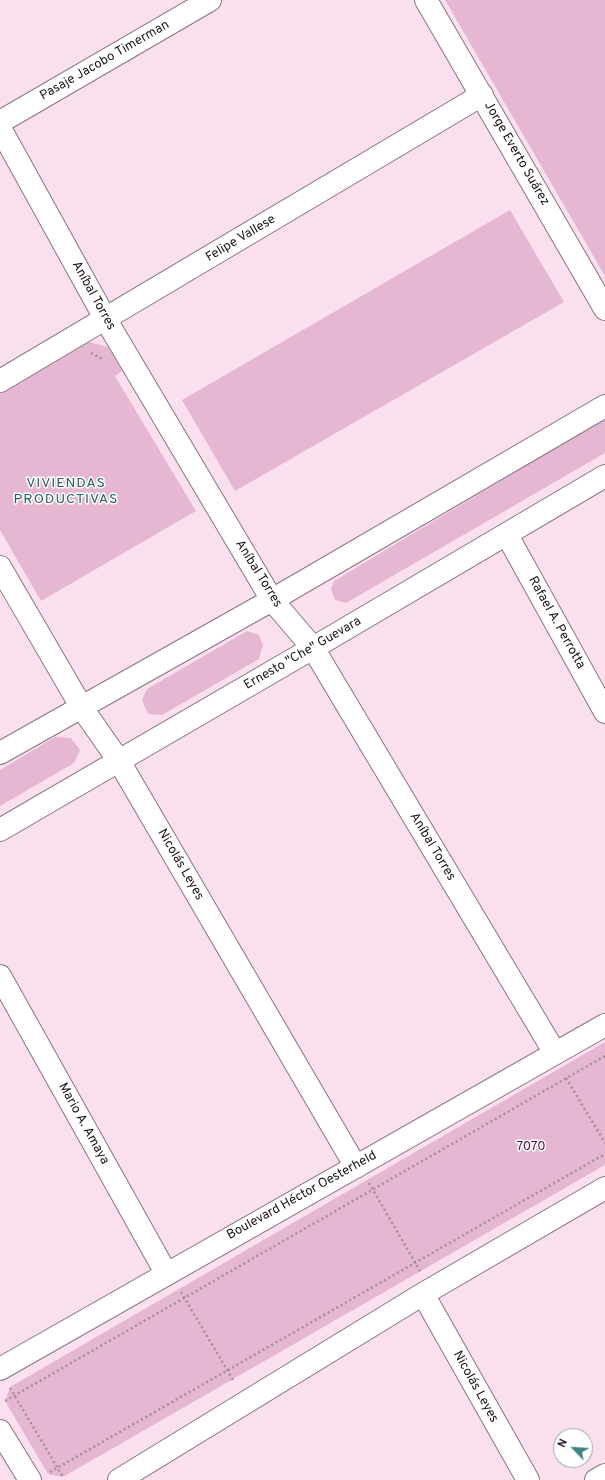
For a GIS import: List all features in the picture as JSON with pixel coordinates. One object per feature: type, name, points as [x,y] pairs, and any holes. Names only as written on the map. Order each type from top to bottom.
[{"type":"street","name":"Pasaje Jacobo Timerman","points":[[0,122],[210,0]]},
{"type":"street","name":"Jorge Everto Suárez","points":[[426,0],[605,309]]},
{"type":"street","name":"Felipe Vallese","points":[[0,381],[106,320],[482,95]]},
{"type":"street","name":"Aníbal Torres","points":[[0,128],[106,320],[272,600],[313,648],[555,1053]]},
{"type":"street","points":[[0,753],[272,600],[605,406]]},
{"type":"street","name":"Ernesto \"Che\" Guevara","points":[[0,830],[507,535],[605,476]]},
{"type":"street","name":"Rafael A. Perrotta","points":[[507,535],[605,712]]},
{"type":"street","name":"Nicolás Leyes","points":[[0,567],[82,708],[119,761],[361,1173]]},
{"type":"street","name":"Mario A. Amaya","points":[[0,976],[173,1281]]},
{"type":"street","name":"Boulevard Héctor Oesterheld","points":[[5,1378],[361,1173],[555,1053],[605,1025]]},
{"type":"street","points":[[119,1480],[423,1294],[605,1188]]},
{"type":"street","name":"Nicolás Leyes","points":[[423,1294],[528,1480]]},
{"type":"street","points":[[0,1431],[39,1477]]},
{"type":"street","points":[[596,1480],[605,1475]]},
{"type":"path","points":[[84,357],[91,353],[106,362]]},
{"type":"path","points":[[5,1401],[605,1056]]},
{"type":"path","points":[[564,1073],[605,1143]]},
{"type":"path","points":[[39,1477],[605,1154]]},
{"type":"path","points":[[361,1173],[373,1190],[420,1271]]},
{"type":"path","points":[[173,1281],[233,1380]]},
{"type":"path","points":[[5,1378],[14,1396],[63,1477]]},
{"type":"green space","points":[[445,0],[605,0],[605,276],[474,50]]},
{"type":"green space","points":[[510,210],[564,302],[235,491],[182,400]]},
{"type":"green space","points":[[89,342],[108,347],[122,371],[115,376],[196,511],[41,601],[0,530],[0,394]]},
{"type":"green space","points":[[605,418],[605,453],[346,603],[335,600],[331,589],[334,581]]},
{"type":"green space","points":[[247,631],[259,635],[263,645],[259,659],[162,715],[148,714],[142,700],[147,689]]},
{"type":"green space","points":[[55,737],[71,738],[80,750],[74,763],[0,806],[0,770]]},
{"type":"green space","name":"7070","points":[[605,1042],[605,1165],[63,1477],[48,1474],[5,1401],[10,1387]]},
{"type":"district","name":"VIVIENDAS PRODUCTIVAS","points":[[66,492]]}]
